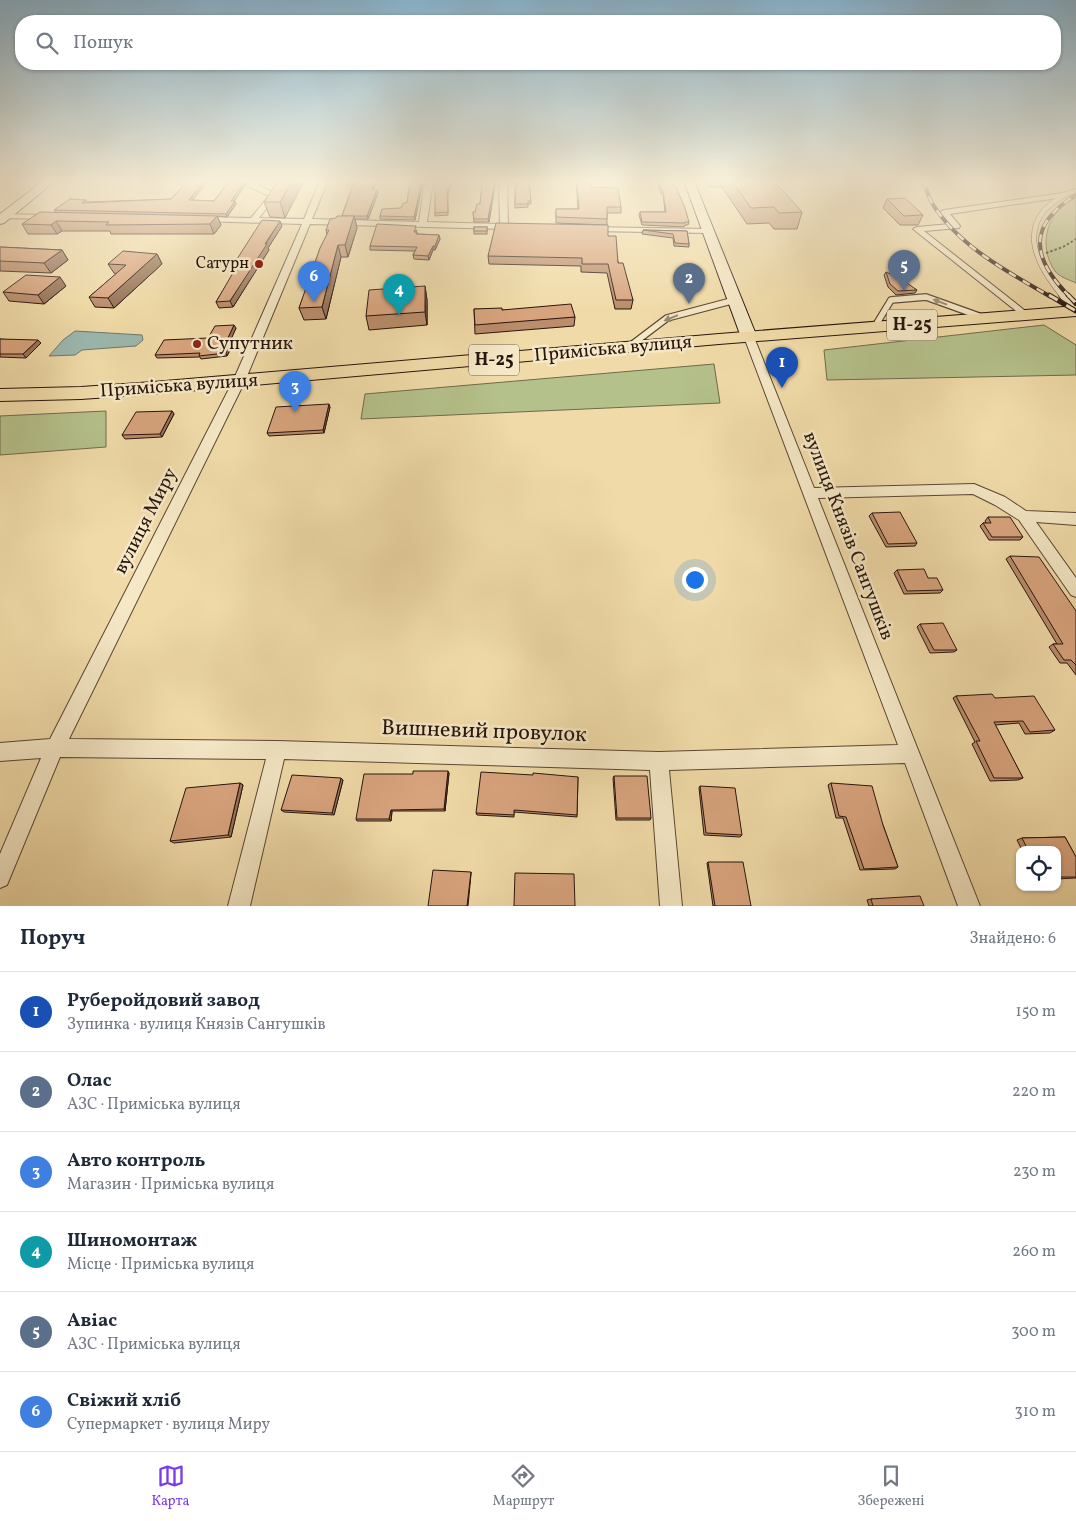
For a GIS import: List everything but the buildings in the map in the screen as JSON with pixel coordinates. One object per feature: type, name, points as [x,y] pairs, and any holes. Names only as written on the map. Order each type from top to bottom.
[{"type":"main road","name":"вулиця Князів Сангушків","points":[[705,223],[749,336]]},
{"type":"main road","name":"Приміська вулиця","points":[[0,395],[81,393],[238,381],[749,336],[874,328],[1075,311]]},
{"type":"street","name":"вулиця Миру","points":[[0,878],[55,748],[238,381],[305,223]]},
{"type":"street","points":[[395,223],[523,227]]},
{"type":"street","points":[[954,223],[956,226],[917,229],[1025,315]]},
{"type":"street","points":[[582,228],[708,231]]},
{"type":"street","name":"вулиця Князів Сангушків","points":[[749,336],[969,906]]},
{"type":"street","points":[[809,493],[974,489],[1000,501],[1024,516],[1076,590]]},
{"type":"street","points":[[1024,516],[1076,519]]},
{"type":"street","name":"Вишневий провулок","points":[[0,752],[55,748],[278,750],[659,761],[911,754]]},
{"type":"street","points":[[238,906],[278,750]]},
{"type":"street","points":[[659,761],[671,906]]},
{"type":"lane","points":[[1038,223],[1036,230],[1037,254],[1042,269],[1075,311]]},
{"type":"lane","points":[[874,328],[891,300],[926,296],[985,319]]},
{"type":"lane","points":[[628,348],[667,318],[735,300]]},
{"type":"path","points":[[1037,254],[1063,247],[1076,239]]},
{"type":"green space","points":[[1050,223],[1076,223],[1076,283],[1062,277],[1055,271],[1047,251],[1048,229]]},
{"type":"green space","points":[[1044,325],[1076,345],[1076,375],[827,380],[824,350]]},
{"type":"green space","points":[[714,364],[720,403],[361,419],[365,394]]},
{"type":"green space","points":[[106,411],[106,447],[0,455],[0,416]]},
{"type":"water","points":[[75,331],[142,335],[143,340],[136,346],[82,350],[75,355],[49,356],[63,340]]},
{"type":"railway","points":[[948,223],[985,257],[1051,297]]},
{"type":"railway","points":[[1046,223],[1042,230],[1040,243],[1042,255],[1057,283],[1070,297]]},
{"type":"railway","points":[[1049,295],[1076,311]]},
{"type":"railway","points":[[1070,297],[1076,303]]},
{"type":"place","name":"Сатурн","points":[[259,264]]},
{"type":"place","name":"Авіас","points":[[904,291]]},
{"type":"place","name":"Свіжий хліб","points":[[314,302]]},
{"type":"place","name":"Олас","points":[[689,304]]},
{"type":"place","name":"Шиномонтаж","points":[[399,315]]},
{"type":"place","name":"Супутник","points":[[197,344]]},
{"type":"place","name":"Руберойдовий завод","points":[[782,388]]},
{"type":"place","name":"Авто контроль","points":[[295,412]]}]
